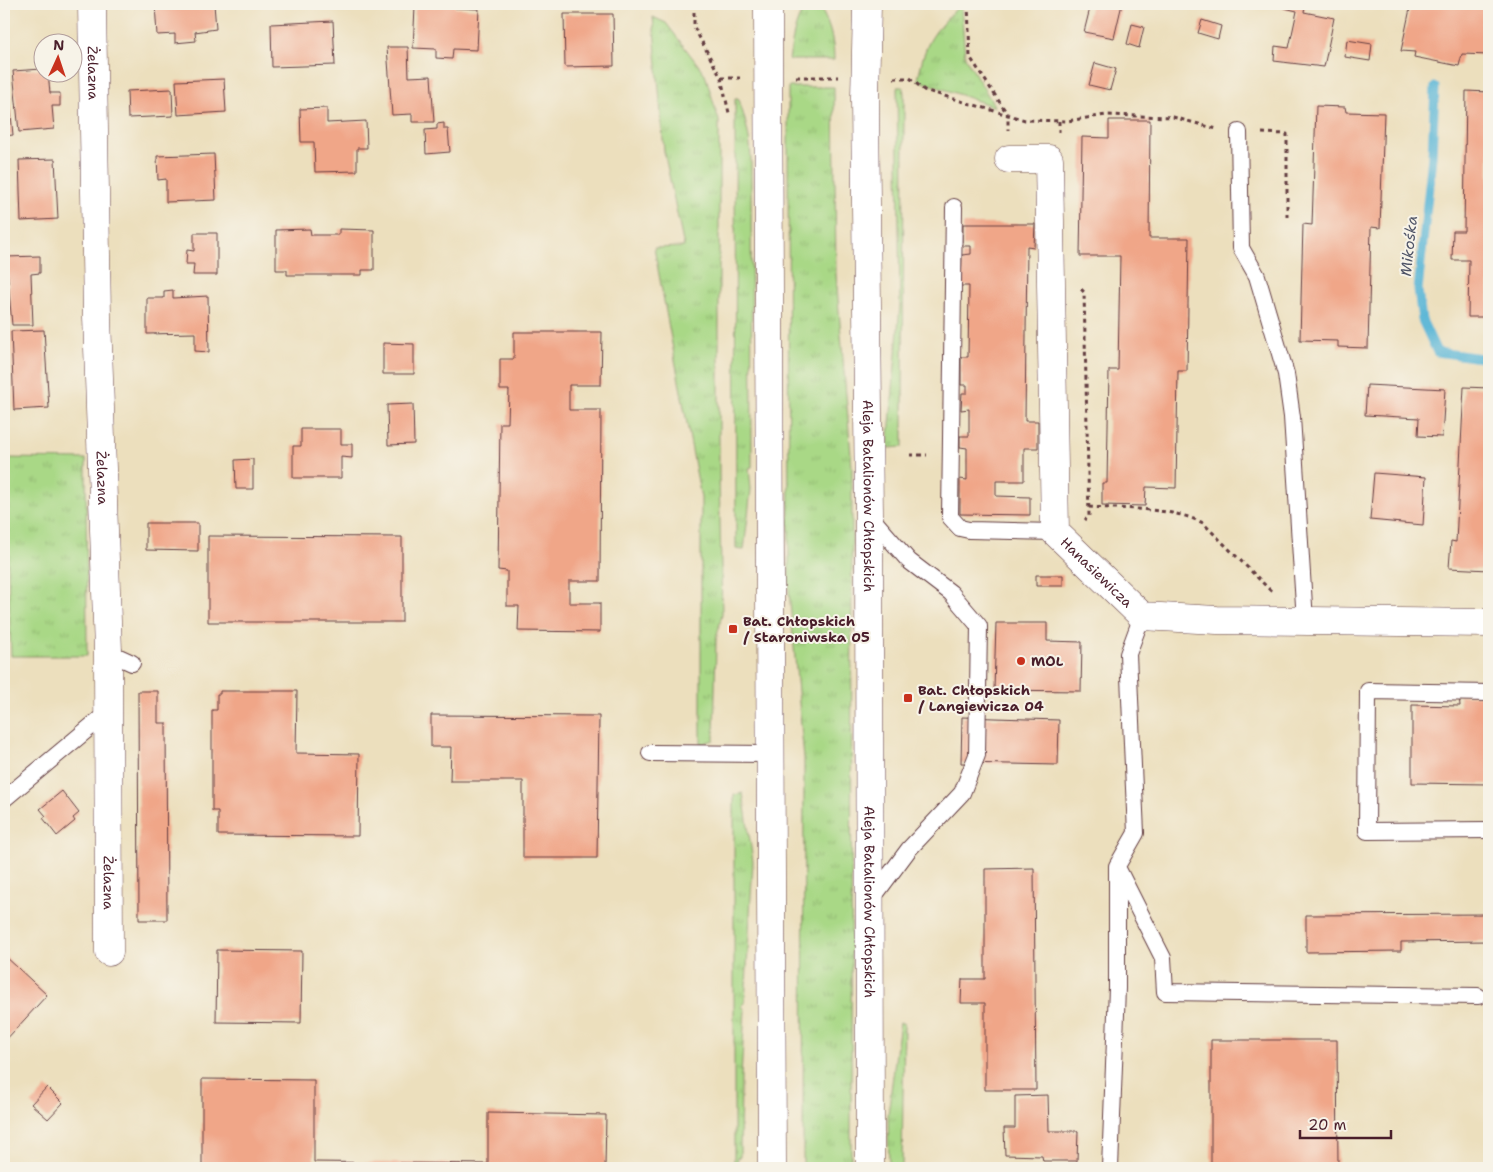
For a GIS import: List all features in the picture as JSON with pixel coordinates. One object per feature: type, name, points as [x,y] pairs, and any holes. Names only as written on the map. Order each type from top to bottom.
[{"type":"main road","name":"Żelazna","points":[[92,4],[97,316],[120,658],[107,713],[108,952]]},
{"type":"main road","points":[[768,4],[772,1168]]},
{"type":"main road","name":"Aleja Batalionów Chłopskich","points":[[867,4],[870,1168]]},
{"type":"main road","name":"Hanasiewicza","points":[[1009,160],[1049,159],[1055,532],[1142,616],[1217,612],[1305,621],[1489,623]]},
{"type":"lane","points":[[1239,132],[1241,248],[1257,276],[1286,374],[1292,417],[1305,621]]},
{"type":"lane","points":[[954,207],[950,517],[960,528],[968,530],[1055,532]]},
{"type":"lane","points":[[869,515],[909,561],[951,593],[979,626],[977,755],[962,793],[909,848],[870,902]]},
{"type":"lane","points":[[1110,1168],[1117,988],[1117,866],[1136,833],[1128,654],[1142,616]]},
{"type":"lane","points":[[1489,692],[1368,691],[1367,831],[1489,830]]},
{"type":"lane","points":[[4,799],[107,713]]},
{"type":"lane","points":[[650,752],[771,754]]},
{"type":"lane","points":[[1117,866],[1163,958],[1165,992],[1478,996]]},
{"type":"path","points":[[694,4],[694,27],[721,78],[729,114]]},
{"type":"path","points":[[968,4],[970,57],[1008,116]]},
{"type":"path","points":[[721,78],[910,78],[924,90],[1025,120],[1067,121],[1106,114],[1174,116],[1225,131],[1287,134],[1287,218]]},
{"type":"path","points":[[1088,507],[1134,510],[1193,518],[1203,523],[1272,592]]},
{"type":"green space","points":[[810,4],[818,4],[825,17],[832,38],[834,60],[789,60],[798,21],[805,8]]},
{"type":"green space","points":[[961,4],[965,57],[995,107],[918,80],[927,46],[943,22]]},
{"type":"green space","points":[[653,17],[666,23],[705,74],[719,121],[719,473],[722,614],[716,640],[714,740],[701,744],[701,498],[654,248],[684,247],[664,151]]},
{"type":"green space","points":[[788,87],[834,87],[836,275],[852,467],[851,1168],[803,1168],[804,759],[789,591]]},
{"type":"green space","points":[[897,87],[903,87],[904,94],[903,447],[888,448],[900,305]]},
{"type":"green space","points":[[735,98],[738,98],[746,122],[751,164],[752,467],[749,468],[751,489],[744,550],[736,549]]},
{"type":"green space","points":[[4,458],[86,459],[87,656],[11,656]]},
{"type":"green space","points":[[743,793],[753,861],[745,1003],[742,1006],[745,1010],[741,1077],[740,1157],[737,1158],[740,1168],[734,1168],[734,795]]},
{"type":"green space","points":[[900,1022],[904,1024],[902,1168],[889,1168],[888,1114]]},
{"type":"building","points":[[155,4],[214,4],[216,29],[195,32],[196,41],[175,43],[175,34],[157,35]]},
{"type":"building","points":[[436,4],[455,4],[455,8],[479,9],[477,50],[453,49],[452,59],[436,58],[436,49],[413,48],[415,7],[436,7]]},
{"type":"building","points":[[1091,4],[1122,4],[1114,38],[1084,32]]},
{"type":"building","points":[[1189,4],[1210,4],[1209,8]]},
{"type":"building","points":[[1268,4],[1306,4],[1304,12],[1334,18],[1324,67],[1274,61],[1275,46],[1289,48],[1297,11]]},
{"type":"building","points":[[1411,4],[1489,4],[1489,55],[1462,54],[1459,66],[1414,57],[1415,52],[1401,51]]},
{"type":"building","points":[[564,14],[613,14],[614,66],[565,67]]},
{"type":"building","points":[[1202,20],[1221,26],[1218,39],[1198,33]]},
{"type":"building","points":[[333,21],[335,65],[272,67],[271,24]]},
{"type":"building","points":[[1132,24],[1144,27],[1139,48],[1127,44]]},
{"type":"building","points":[[1347,40],[1372,44],[1370,61],[1345,57]]},
{"type":"building","points":[[387,47],[408,47],[409,77],[431,76],[434,122],[412,122],[412,114],[392,115]]},
{"type":"building","points":[[1095,63],[1116,69],[1110,90],[1089,85]]},
{"type":"building","points":[[32,70],[32,82],[49,82],[50,93],[60,93],[60,106],[52,106],[54,129],[19,132],[13,71]]},
{"type":"building","points":[[224,79],[226,112],[178,115],[176,81]]},
{"type":"building","points":[[4,84],[8,84],[13,135],[4,136]]},
{"type":"building","points":[[172,89],[173,116],[128,118],[127,91]]},
{"type":"building","points":[[1466,91],[1489,92],[1489,317],[1468,317],[1469,260],[1452,260],[1453,231],[1464,231]]},
{"type":"building","points":[[1316,106],[1345,107],[1346,112],[1384,113],[1380,228],[1371,227],[1368,348],[1338,347],[1338,341],[1300,340],[1303,224],[1312,225]]},
{"type":"building","points":[[327,108],[327,123],[366,121],[367,148],[357,148],[357,171],[315,172],[314,142],[301,142],[300,109]]},
{"type":"building","points":[[1109,120],[1150,120],[1149,238],[1189,238],[1187,371],[1178,371],[1176,488],[1146,487],[1145,506],[1102,505],[1102,483],[1107,483],[1109,370],[1118,370],[1120,256],[1080,256],[1082,137],[1109,138]]},
{"type":"building","points":[[444,123],[444,129],[448,129],[450,152],[426,154],[425,130],[437,129],[437,124]]},
{"type":"building","points":[[214,154],[216,200],[166,202],[166,179],[158,180],[157,156]]},
{"type":"building","points":[[55,159],[58,219],[21,221],[19,160]]},
{"type":"building","points":[[963,224],[1035,224],[1034,247],[1027,246],[1025,421],[1038,421],[1038,448],[1024,448],[1024,481],[996,481],[996,496],[1030,497],[1030,515],[960,514],[960,479],[967,480],[967,448],[960,447],[960,436],[969,436],[969,409],[961,410],[962,393],[967,393],[967,385],[961,385],[961,357],[968,357],[969,286],[961,286],[962,255],[971,254],[971,246],[963,246]]},
{"type":"building","points":[[310,229],[311,235],[339,235],[339,229],[374,230],[374,270],[362,270],[362,275],[287,275],[287,270],[276,270],[276,230]]},
{"type":"building","points":[[194,233],[217,233],[217,275],[193,275],[194,264],[186,264],[187,250],[194,251]]},
{"type":"building","points":[[40,256],[40,273],[31,274],[33,325],[12,325],[6,257]]},
{"type":"building","points":[[173,290],[173,298],[208,296],[209,352],[195,351],[195,333],[147,334],[147,298],[164,298],[164,291]]},
{"type":"building","points":[[44,330],[49,408],[14,410],[11,331]]},
{"type":"building","points":[[514,332],[602,332],[601,385],[569,385],[569,410],[601,410],[600,581],[569,581],[569,603],[600,603],[600,632],[518,631],[519,606],[507,606],[507,571],[498,570],[500,423],[508,423],[509,390],[500,390],[500,359],[514,359]]},
{"type":"building","points":[[383,343],[414,344],[414,374],[383,374]]},
{"type":"building","points":[[1367,385],[1445,389],[1442,437],[1418,436],[1419,418],[1365,415]]},
{"type":"building","points":[[1464,387],[1489,388],[1489,570],[1449,568],[1451,541],[1456,542]]},
{"type":"building","points":[[413,404],[414,444],[388,445],[387,405]]},
{"type":"building","points":[[301,429],[341,429],[341,444],[352,444],[352,458],[341,457],[341,478],[293,478],[293,446],[301,446]]},
{"type":"building","points":[[253,459],[253,489],[236,489],[235,460]]},
{"type":"building","points":[[1374,473],[1426,477],[1423,525],[1370,520]]},
{"type":"building","points":[[146,523],[198,523],[198,551],[146,550]]},
{"type":"building","points":[[208,536],[402,537],[402,622],[208,622]]},
{"type":"building","points":[[1036,575],[1063,575],[1063,586],[1036,586]]},
{"type":"building","points":[[996,623],[1047,623],[1047,641],[1082,642],[1081,691],[994,690]]},
{"type":"building","points":[[138,691],[158,691],[158,723],[166,723],[167,920],[139,920]]},
{"type":"building","points":[[220,691],[297,691],[296,753],[359,754],[358,836],[218,835],[218,811],[212,811],[212,710],[217,710],[217,694],[220,694]]},
{"type":"building","points":[[1459,695],[1489,696],[1489,784],[1412,783],[1412,705],[1460,706]]},
{"type":"building","points":[[431,715],[599,716],[597,858],[523,858],[523,781],[450,781],[451,747],[431,747]]},
{"type":"building","points":[[962,717],[1059,720],[1058,765],[961,763]]},
{"type":"building","points":[[62,791],[79,813],[73,818],[75,821],[57,836],[43,818],[46,816],[40,809]]},
{"type":"building","points":[[1034,868],[1036,1090],[985,1090],[985,1003],[961,1003],[962,979],[985,979],[985,869]]},
{"type":"building","points":[[1489,914],[1489,941],[1401,942],[1401,951],[1306,952],[1306,915]]},
{"type":"building","points":[[217,950],[302,951],[301,1023],[216,1022]]},
{"type":"building","points":[[4,955],[47,995],[4,1042]]},
{"type":"building","points":[[1211,1040],[1337,1040],[1338,1168],[1211,1168]]},
{"type":"building","points":[[202,1079],[314,1080],[314,1162],[488,1164],[488,1113],[606,1115],[605,1168],[202,1168]]},
{"type":"building","points":[[47,1087],[63,1103],[48,1119],[31,1104]]},
{"type":"building","points":[[1048,1095],[1049,1131],[1078,1131],[1077,1161],[1043,1161],[1042,1156],[1005,1155],[1004,1128],[1015,1128],[1015,1096]]},
{"type":"waterway","name":"Mikośka","points":[[1435,87],[1432,157],[1418,290],[1422,320],[1437,352],[1489,359]]},
{"type":"place","name":"Bat. Chłopskich / Staroniwska 05","points":[[733,629]]},
{"type":"place","name":"MOL","points":[[1021,661]]},
{"type":"place","name":"Bat. Chłopskich / Langiewicza 04","points":[[908,698]]}]
